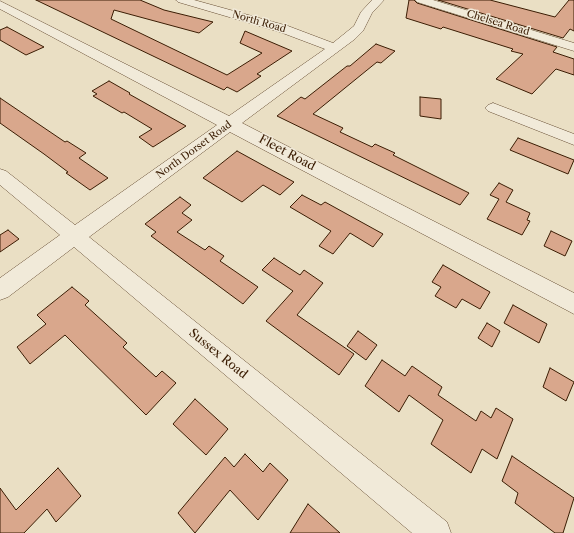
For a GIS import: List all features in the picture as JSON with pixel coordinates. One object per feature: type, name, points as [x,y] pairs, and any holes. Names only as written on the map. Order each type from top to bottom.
[{"type":"street","name":"North Road","points":[[182,0],[284,29],[335,48]]},
{"type":"street","name":"North Dorset Road","points":[[0,290],[351,36],[359,28],[367,12],[378,0]]},
{"type":"street","name":"Chelsea Road","points":[[421,0],[574,47]]},
{"type":"street","name":"Fleet Road","points":[[0,4],[231,123],[574,304]]},
{"type":"street","points":[[493,108],[574,140]]},
{"type":"street","name":"Sussex Road","points":[[0,175],[436,533]]},
{"type":"building","points":[[36,0],[140,0],[164,10],[213,22],[199,33],[114,10],[111,19],[227,75],[262,53],[240,43],[245,31],[292,51],[257,74],[261,76],[237,92],[227,87],[224,90]]},
{"type":"building","points":[[409,0],[414,0],[417,3],[557,47],[553,52],[574,59],[574,75],[556,69],[532,94],[496,79],[523,54],[511,51],[513,49],[443,27],[441,29],[406,18]]},
{"type":"building","points":[[438,0],[490,0],[555,17],[569,0],[574,0],[574,31],[570,29],[563,38]]},
{"type":"building","points":[[7,27],[44,47],[26,55],[0,40],[0,30]]},
{"type":"building","points":[[376,44],[395,51],[381,63],[377,62],[313,114],[343,128],[340,132],[372,147],[375,144],[395,153],[393,155],[469,193],[460,205],[277,116],[301,97],[305,99],[347,66],[350,66]]},
{"type":"building","points":[[109,81],[186,126],[153,147],[139,137],[152,129],[93,96],[97,94],[92,91]]},
{"type":"building","points":[[420,97],[441,99],[441,119],[420,116]]},
{"type":"building","points":[[0,98],[65,142],[67,141],[86,153],[79,158],[108,178],[90,190],[66,173],[68,172],[0,123]]},
{"type":"building","points":[[518,138],[574,160],[568,174],[510,150]]},
{"type":"building","points":[[237,151],[294,182],[280,195],[263,185],[242,202],[203,178]]},
{"type":"building","points":[[499,183],[513,190],[506,202],[530,213],[527,220],[530,221],[522,235],[487,219],[499,199],[490,195]]},
{"type":"building","points":[[302,195],[321,205],[325,202],[383,234],[373,247],[350,233],[333,254],[319,246],[331,231],[290,207]]},
{"type":"building","points":[[180,197],[191,205],[182,213],[192,220],[177,232],[205,250],[209,246],[224,256],[220,261],[258,287],[243,304],[151,236],[156,232],[145,224]]},
{"type":"building","points":[[8,230],[19,239],[0,252],[0,235]]},
{"type":"building","points":[[551,231],[572,241],[565,256],[544,246]]},
{"type":"building","points":[[274,258],[300,275],[304,270],[323,283],[297,315],[354,354],[339,375],[266,321],[293,291],[262,270]]},
{"type":"building","points":[[443,265],[490,292],[480,309],[462,299],[456,308],[435,296],[441,287],[432,282]]},
{"type":"building","points":[[72,287],[89,301],[85,305],[127,343],[123,347],[156,377],[162,371],[176,383],[146,415],[65,335],[30,364],[17,347],[46,324],[37,315]]},
{"type":"building","points":[[513,305],[547,324],[539,343],[504,323]]},
{"type":"building","points":[[487,323],[500,331],[492,347],[478,338]]},
{"type":"building","points":[[358,331],[377,345],[366,360],[347,346]]},
{"type":"building","points":[[382,360],[405,376],[412,366],[442,387],[438,395],[476,421],[481,411],[491,418],[496,408],[513,419],[497,459],[482,449],[471,473],[431,444],[443,420],[409,395],[399,412],[365,386]]},
{"type":"building","points":[[550,368],[574,382],[566,401],[543,387]]},
{"type":"building","points":[[195,399],[228,429],[206,455],[173,424]]},
{"type":"building","points":[[245,454],[263,472],[270,463],[288,480],[258,520],[230,490],[195,533],[178,513],[225,457],[234,467]]},
{"type":"building","points":[[512,456],[574,498],[563,533],[555,533],[515,503],[518,493],[502,481]]},
{"type":"building","points":[[58,468],[81,496],[56,522],[47,509],[24,533],[0,533],[0,488],[16,510]]},
{"type":"building","points":[[308,504],[340,533],[290,533]]}]
